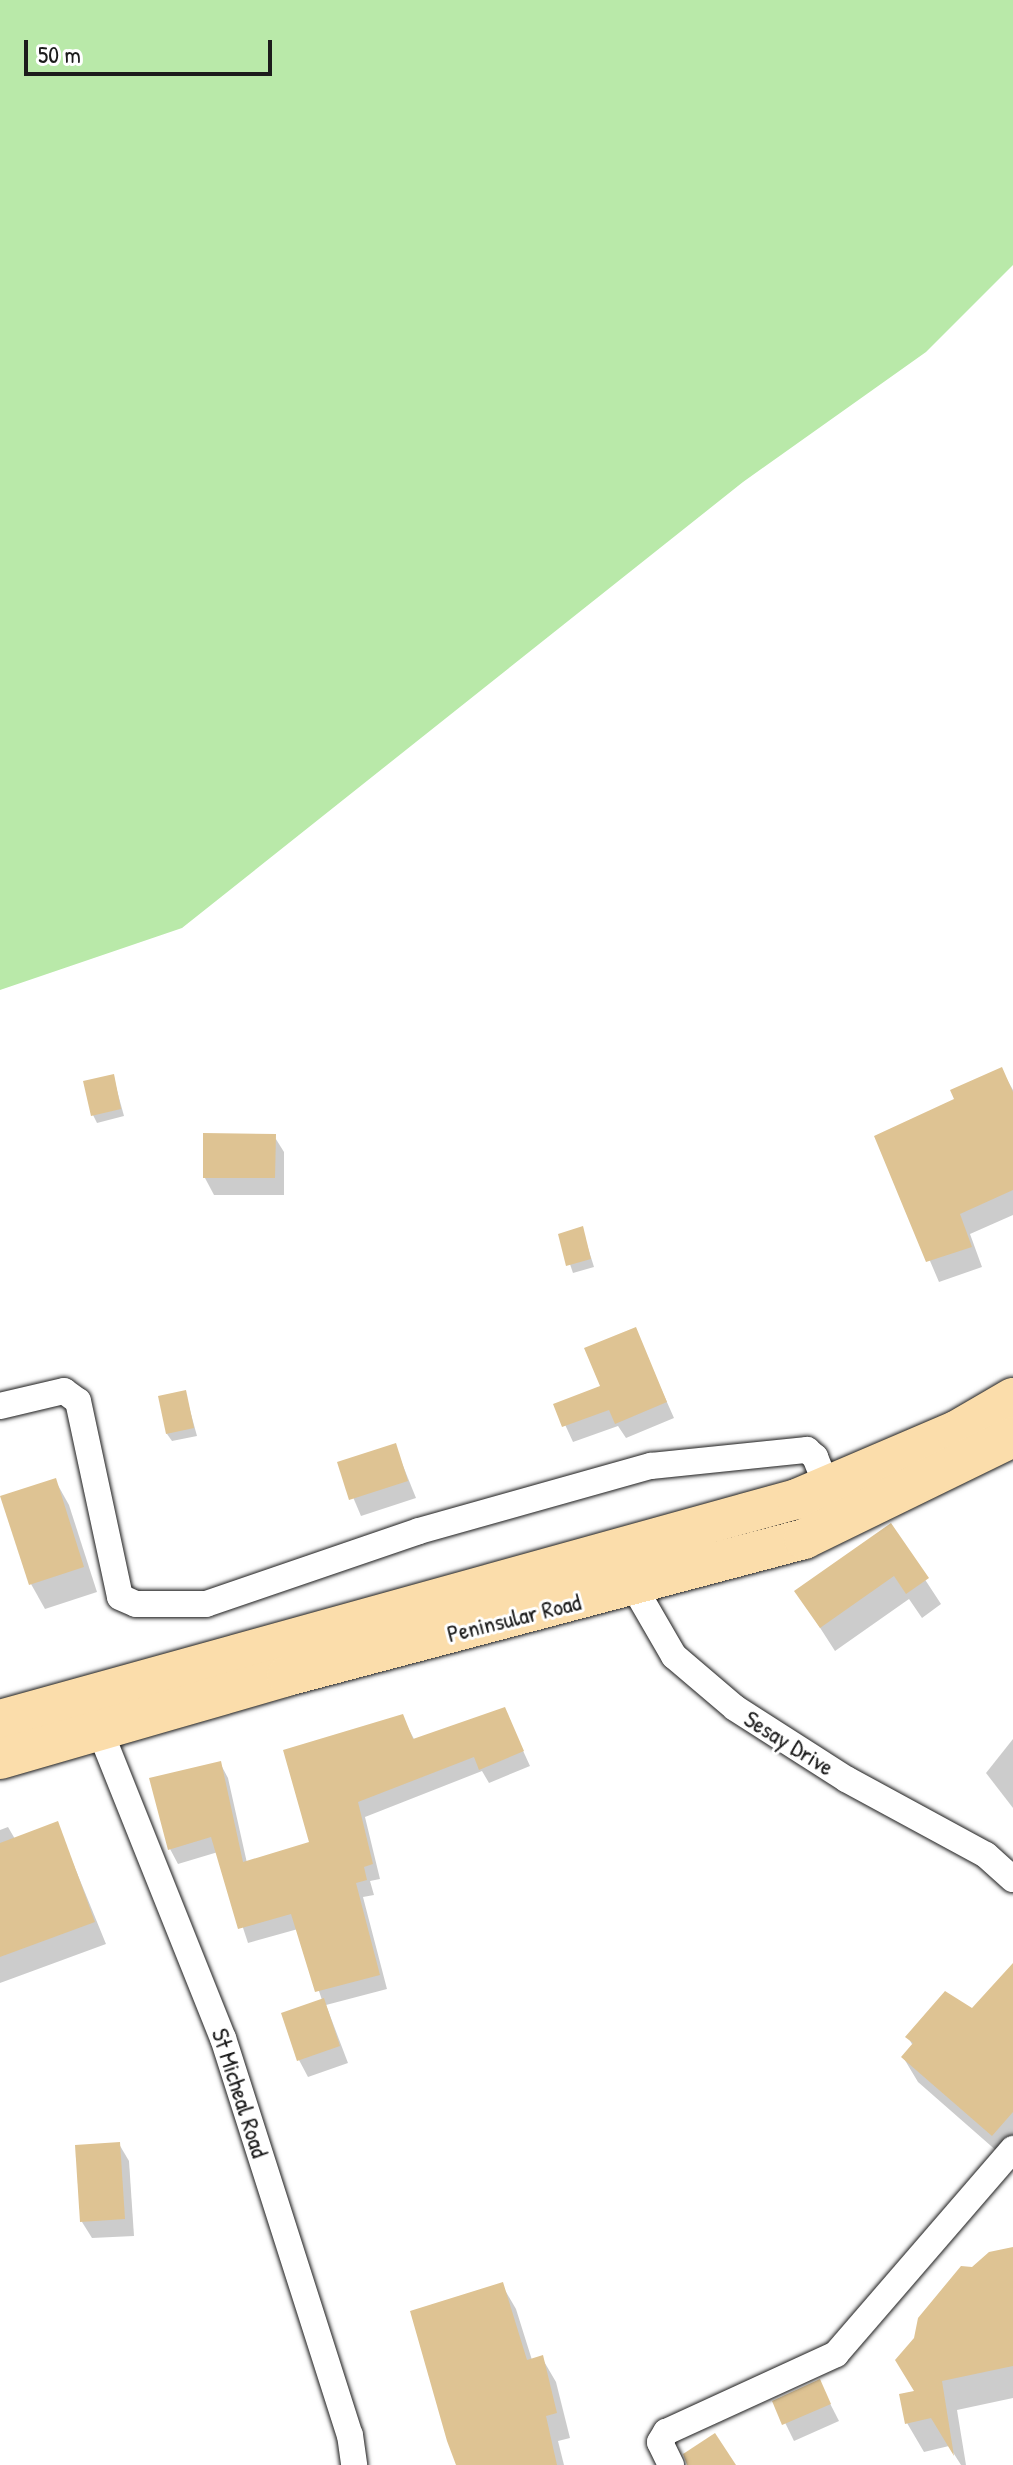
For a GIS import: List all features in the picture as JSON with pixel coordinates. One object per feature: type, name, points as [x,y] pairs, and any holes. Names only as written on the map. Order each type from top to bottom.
[{"type":"main road","name":"Peninsular Road","points":[[0,1759],[287,1676],[630,1568],[956,1431],[1013,1398]]},
{"type":"main road","name":"Peninsular Road","points":[[0,1720],[630,1568],[804,1539],[1013,1437]]},
{"type":"street","points":[[0,1406],[64,1391],[78,1401],[120,1597],[136,1604],[206,1604],[419,1531],[651,1466],[807,1450],[827,1486]]},
{"type":"street","name":"Sesay Drive","points":[[630,1568],[674,1656],[735,1708],[846,1779],[986,1855],[1013,1879]]},
{"type":"street","name":"St Micheal Road","points":[[100,1731],[223,2038],[350,2435],[354,2465]]},
{"type":"street","points":[[671,2465],[660,2442],[666,2432],[836,2354],[1013,2149]]},
{"type":"green space","points":[[0,0],[1013,0],[1013,265],[926,352],[743,482],[182,928],[0,990]]},
{"type":"building","points":[[1002,1067],[1013,1092],[1013,1190],[960,1214],[972,1247],[926,1262],[874,1136],[954,1099],[950,1090]]},
{"type":"building","points":[[114,1074],[121,1109],[91,1116],[83,1081]]},
{"type":"building","points":[[203,1133],[276,1134],[275,1178],[203,1178]]},
{"type":"building","points":[[583,1226],[591,1259],[566,1266],[558,1234]]},
{"type":"building","points":[[636,1327],[667,1402],[615,1424],[609,1410],[562,1427],[553,1404],[600,1386],[584,1348]]},
{"type":"building","points":[[186,1390],[194,1428],[166,1434],[158,1396]]},
{"type":"building","points":[[396,1443],[408,1481],[349,1500],[337,1462]]},
{"type":"building","points":[[56,1478],[84,1567],[29,1585],[0,1496]]},
{"type":"building","points":[[891,1523],[929,1578],[906,1594],[894,1576],[820,1628],[794,1591]]},
{"type":"building","points":[[505,1707],[524,1751],[479,1770],[474,1757],[358,1802],[373,1864],[364,1867],[367,1880],[356,1883],[380,1975],[315,1992],[291,1914],[238,1929],[211,1837],[168,1850],[149,1778],[221,1761],[243,1862],[309,1842],[283,1750],[403,1714],[413,1739]]},
{"type":"building","points":[[58,1821],[95,1922],[0,1957],[0,1843]]},
{"type":"building","points":[[1013,1963],[1013,2112],[992,2136],[901,2057],[913,2043],[905,2037],[945,1991],[972,2008]]},
{"type":"building","points":[[324,1998],[340,2046],[297,2061],[281,2013]]},
{"type":"building","points":[[120,2142],[125,2219],[80,2222],[75,2145]]},
{"type":"building","points":[[1013,2247],[1013,2366],[942,2381],[954,2456],[931,2418],[905,2424],[899,2394],[914,2391],[895,2360],[914,2338],[918,2318],[961,2266],[972,2267],[989,2252]]},
{"type":"building","points":[[503,2282],[527,2360],[543,2355],[557,2413],[546,2416],[557,2465],[456,2465],[447,2441],[410,2311]]},
{"type":"building","points":[[820,2379],[831,2404],[782,2425],[772,2401]]},
{"type":"building","points":[[715,2433],[736,2465],[687,2465],[683,2454]]}]
